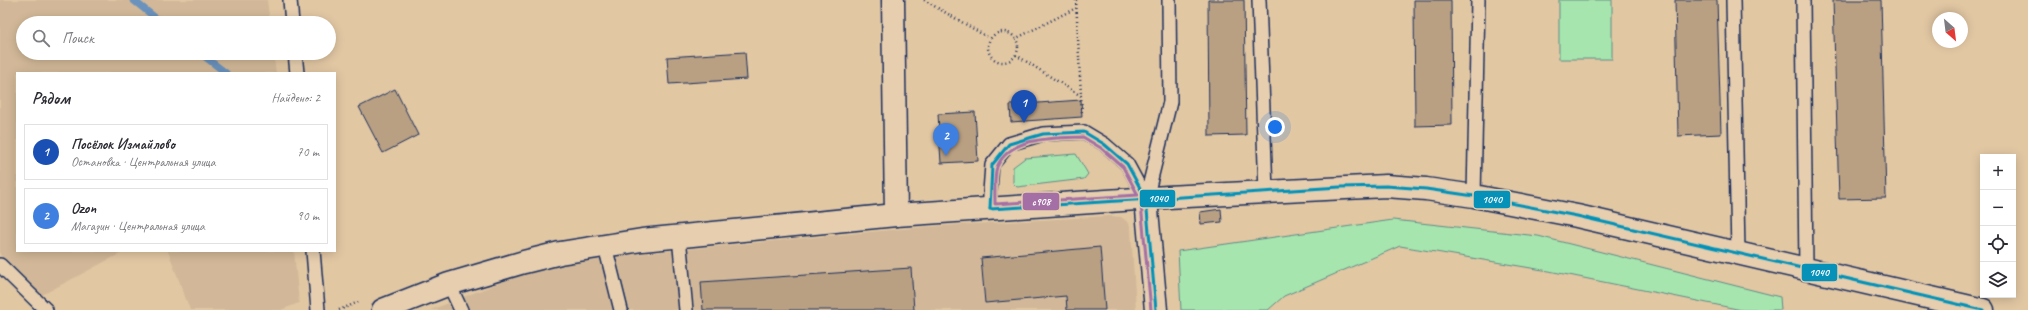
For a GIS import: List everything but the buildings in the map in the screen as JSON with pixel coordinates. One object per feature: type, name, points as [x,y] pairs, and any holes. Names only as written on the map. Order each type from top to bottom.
[{"type":"street","points":[[893,0],[896,216]]},
{"type":"street","points":[[383,310],[450,284],[524,262],[605,246],[679,237],[896,216],[1146,199],[1386,186],[1426,189],[1474,196],[1577,216],[1983,310]]},
{"type":"street","points":[[1146,199],[1156,310]]},
{"type":"lane","points":[[290,0],[291,16]]},
{"type":"lane","points":[[1146,199],[1170,102],[1169,0]]},
{"type":"lane","points":[[1259,0],[1266,192]]},
{"type":"lane","points":[[1474,196],[1478,0]]},
{"type":"lane","points":[[1733,0],[1738,253]]},
{"type":"lane","points":[[1803,0],[1806,269]]},
{"type":"lane","points":[[296,60],[297,72]]},
{"type":"lane","points":[[990,209],[992,165],[1009,144],[1043,134],[1084,132],[1104,144],[1127,164],[1146,199]]},
{"type":"lane","points":[[679,237],[686,310]]},
{"type":"lane","points":[[605,246],[621,310]]},
{"type":"lane","points":[[313,252],[318,310]]},
{"type":"lane","points":[[0,265],[46,310]]},
{"type":"lane","points":[[450,284],[461,310]]},
{"type":"path","points":[[924,0],[990,38]]},
{"type":"path","points":[[1076,0],[1084,132]]},
{"type":"path","points":[[1015,39],[1076,8]]},
{"type":"path","points":[[999,32],[1011,34],[1018,43],[1016,55],[1006,62],[994,60],[988,50],[990,38],[999,32]]},
{"type":"path","points":[[1016,55],[1081,96]]},
{"type":"shaded area","points":[[0,0],[267,0],[269,16],[16,16],[16,60],[274,60],[276,72],[16,72],[16,252],[123,252],[42,295],[0,255]]},
{"type":"shaded area","points":[[1109,216],[1121,217],[1129,223],[1131,230],[1136,310],[431,310],[551,262],[923,227]]},
{"type":"shaded area","points":[[168,252],[294,252],[299,303],[281,310],[190,310]]},
{"type":"green space","points":[[1559,0],[1612,0],[1612,59],[1559,59]]},
{"type":"green space","points":[[1076,154],[1088,174],[1084,179],[1017,187],[1013,183],[1013,167],[1025,158]]},
{"type":"green space","points":[[1393,220],[1538,236],[1780,297],[1781,310],[1742,310],[1549,271],[1400,246],[1284,296],[1268,310],[1181,310],[1178,251]]},
{"type":"waterway","points":[[133,0],[153,16]]},
{"type":"waterway","points":[[209,60],[225,72]]},
{"type":"transit line","name":"1040","points":[[990,209],[992,165],[1009,144],[1043,134],[1084,132],[1104,144],[1127,164],[1146,199],[1156,310]]},
{"type":"transit line","name":"с908","points":[[1083,137],[1101,148],[1123,167],[1138,195],[995,204],[995,180],[997,167],[1003,157],[1012,149],[1034,141],[1083,137]]},
{"type":"transit line","name":"1040","points":[[990,209],[1340,187],[1386,186],[1426,189],[1474,196],[1577,216],[1983,310]]},
{"type":"transit line","name":"с908","points":[[1141,204],[1151,310]]},
{"type":"place","name":"Посёлок Измайлово","points":[[1024,123]]},
{"type":"place","name":"Ozon","points":[[946,156]]}]
